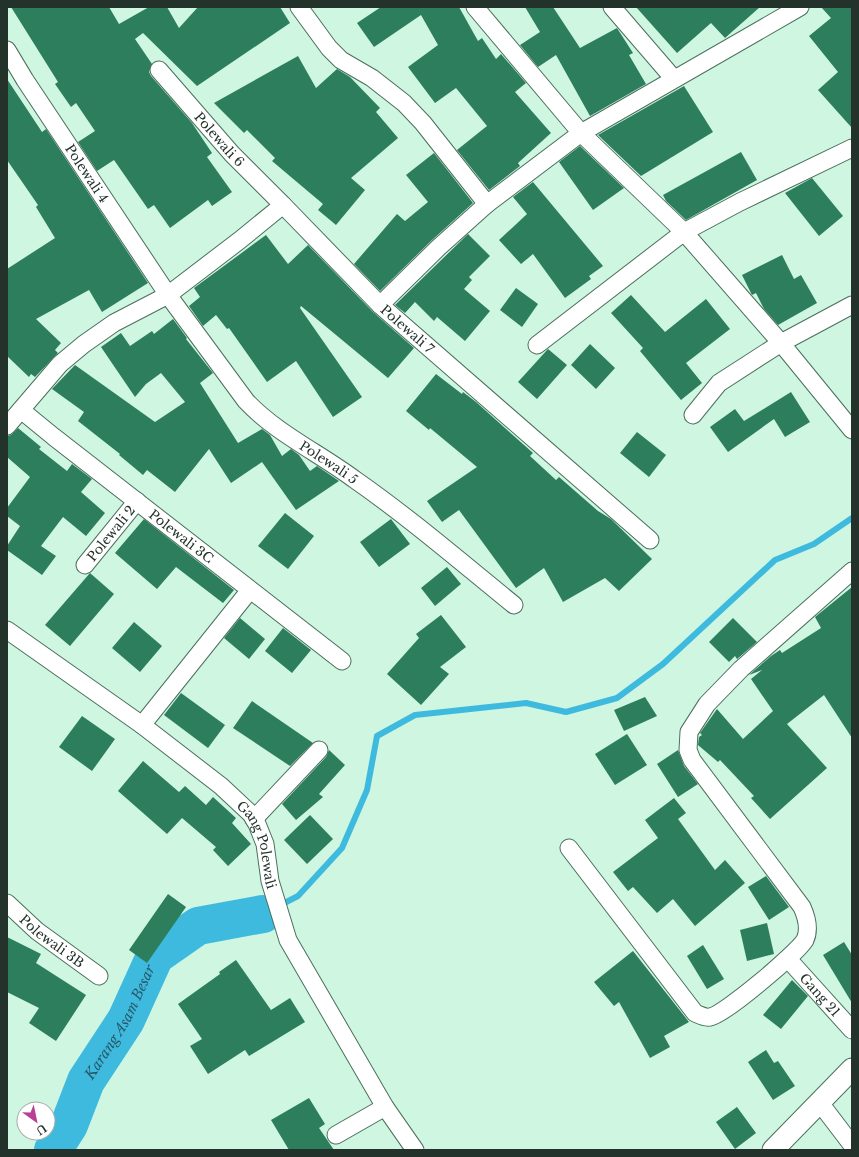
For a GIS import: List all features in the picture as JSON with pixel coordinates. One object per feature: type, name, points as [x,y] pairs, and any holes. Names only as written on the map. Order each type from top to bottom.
[{"type":"street","points":[[299,7],[333,52],[349,66],[372,78],[404,104],[423,124],[487,204]]},
{"type":"street","points":[[475,7],[581,133],[684,232],[781,343],[852,430]]},
{"type":"street","points":[[612,7],[674,78]]},
{"type":"street","points":[[380,305],[439,247],[487,204],[581,133],[674,78],[800,7]]},
{"type":"street","name":"Polewali 4","points":[[7,50],[29,86],[168,295]]},
{"type":"street","name":"Polewali 6","points":[[159,70],[232,154],[283,204]]},
{"type":"street","points":[[537,345],[684,232],[740,202],[852,148]]},
{"type":"street","points":[[7,426],[60,364],[84,344],[114,323],[168,295],[240,240],[283,204]]},
{"type":"street","name":"Polewali 7","points":[[283,204],[380,305],[650,540]]},
{"type":"street","name":"Polewali 5","points":[[168,295],[246,401],[258,414],[339,468],[405,515],[514,605]]},
{"type":"street","points":[[693,415],[719,383],[781,343],[852,305]]},
{"type":"street","name":"Polewali 3C","points":[[21,410],[342,661]]},
{"type":"street","name":"Polewali 2","points":[[85,565],[137,501]]},
{"type":"street","points":[[569,848],[695,1013],[701,1016],[710,1017],[728,1008],[788,959],[805,939],[807,919],[802,908],[692,760],[688,750],[689,732],[707,704],[741,669],[852,571]]},
{"type":"street","points":[[142,725],[250,590]]},
{"type":"street","name":"Gang Polewali","points":[[7,630],[142,725],[221,786],[240,802],[254,819],[265,844],[270,881],[288,940],[385,1107],[415,1150]]},
{"type":"street","points":[[254,819],[319,750]]},
{"type":"street","name":"Polewali 3B","points":[[7,903],[37,931],[100,976]]},
{"type":"street","name":"Gang 21","points":[[788,959],[852,1030]]},
{"type":"street","points":[[773,1150],[852,1069]]},
{"type":"street","points":[[820,1103],[852,1145]]},
{"type":"street","points":[[336,1135],[385,1107]]},
{"type":"building","points":[[11,7],[109,7],[119,24],[149,7],[167,7],[179,28],[198,7],[280,7],[290,23],[197,86],[143,33],[135,39],[152,64],[149,72],[151,76],[192,123],[212,153],[207,157],[232,192],[212,206],[208,200],[170,228],[154,205],[148,209],[114,160],[97,171],[78,142],[95,131],[76,103],[71,107],[55,84],[58,82]]},
{"type":"building","points":[[381,7],[459,7],[478,41],[482,38],[496,59],[501,54],[526,83],[515,92],[551,133],[518,163],[520,166],[489,190],[457,150],[487,126],[456,88],[435,103],[408,67],[438,45],[421,15],[374,47],[357,23]]},
{"type":"building","points":[[525,7],[553,7],[580,48],[617,28],[633,53],[629,55],[646,84],[590,116],[556,55],[538,67],[520,45],[540,32]]},
{"type":"building","points":[[636,7],[760,7],[725,38],[711,23],[677,53]]},
{"type":"building","points":[[821,7],[852,7],[852,128],[818,90],[838,72],[809,36],[831,18]]},
{"type":"building","points":[[298,56],[316,88],[337,69],[350,77],[380,108],[376,112],[398,138],[351,178],[365,190],[336,225],[318,210],[323,204],[272,161],[275,158],[247,130],[244,133],[214,103]]},
{"type":"building","points":[[7,79],[42,132],[46,129],[148,283],[102,312],[89,290],[36,319],[61,343],[55,350],[58,353],[35,377],[31,374],[29,377],[7,356],[7,269],[55,238],[36,207],[38,205],[7,160]]},
{"type":"building","points":[[684,86],[713,132],[641,176],[598,135]]},
{"type":"building","points":[[580,146],[624,188],[593,210],[559,162]]},
{"type":"building","points":[[741,152],[757,180],[686,220],[666,201],[663,195]]},
{"type":"building","points":[[434,153],[473,203],[432,240],[380,291],[354,264],[397,214],[405,221],[428,202],[406,175]]},
{"type":"building","points":[[812,178],[843,216],[819,236],[785,193]]},
{"type":"building","points":[[533,182],[603,266],[589,276],[591,279],[565,298],[533,254],[521,264],[499,240],[527,214],[513,197]]},
{"type":"building","points":[[468,234],[490,256],[469,277],[472,280],[464,289],[490,311],[465,341],[437,317],[434,321],[415,302],[405,313],[395,305]]},
{"type":"building","points":[[266,235],[288,264],[308,245],[373,312],[414,348],[388,378],[301,306],[300,308],[362,397],[333,417],[296,361],[267,382],[229,328],[227,329],[216,315],[203,326],[189,306],[200,297],[194,288]]},
{"type":"building","points":[[782,255],[794,279],[801,275],[817,303],[778,325],[764,309],[756,293],[752,295],[742,275]]},
{"type":"building","points":[[516,288],[538,304],[522,327],[500,310]]},
{"type":"building","points":[[631,295],[665,332],[706,299],[730,329],[686,363],[702,383],[681,400],[640,351],[643,348],[611,313]]},
{"type":"building","points":[[173,319],[187,338],[186,339],[213,373],[200,383],[238,443],[262,429],[270,435],[282,456],[291,449],[299,455],[310,471],[317,466],[339,481],[296,510],[262,462],[231,483],[209,449],[175,492],[147,470],[143,475],[119,455],[120,454],[78,421],[84,412],[52,389],[75,365],[155,422],[185,402],[161,373],[146,384],[135,397],[101,347],[121,333],[130,346],[152,331],[154,334]]},
{"type":"building","points":[[590,344],[615,368],[596,389],[571,365]]},
{"type":"building","points":[[548,349],[567,365],[537,399],[518,382]]},
{"type":"building","points":[[436,374],[462,394],[463,392],[476,402],[533,453],[530,456],[556,480],[559,477],[598,511],[611,519],[652,559],[619,591],[605,578],[563,602],[544,568],[516,588],[459,510],[442,522],[427,501],[477,467],[430,428],[429,430],[406,411]]},
{"type":"building","points":[[791,392],[810,422],[785,437],[774,419],[728,452],[710,427],[735,409],[744,421]]},
{"type":"building","points":[[18,428],[41,447],[39,449],[67,471],[72,464],[92,479],[81,492],[105,513],[86,536],[63,517],[41,546],[56,556],[42,575],[7,550],[7,546],[20,526],[7,516],[7,508],[30,477],[7,457],[7,436],[11,435]]},
{"type":"building","points":[[637,432],[666,455],[649,477],[620,453]]},
{"type":"building","points":[[285,513],[314,536],[288,569],[258,546]]},
{"type":"building","points":[[144,519],[234,590],[223,603],[176,567],[157,589],[115,553]]},
{"type":"building","points":[[391,519],[410,544],[379,567],[360,542]]},
{"type":"building","points":[[447,567],[461,584],[435,606],[421,588]]},
{"type":"building","points":[[90,573],[114,594],[70,646],[45,625]]},
{"type":"building","points":[[852,587],[852,738],[824,695],[787,724],[827,768],[770,819],[751,798],[754,796],[720,760],[718,762],[698,745],[699,737],[702,735],[700,733],[717,709],[743,739],[773,711],[751,679],[762,670],[749,675],[780,650],[782,653],[821,628],[815,617]]},
{"type":"building","points":[[441,615],[466,647],[440,667],[449,674],[421,705],[387,674],[419,638],[416,634]]},
{"type":"building","points":[[240,618],[265,639],[249,659],[224,638]]},
{"type":"building","points":[[733,618],[757,642],[737,659],[735,656],[729,662],[709,642]]},
{"type":"building","points":[[134,622],[162,646],[140,672],[112,648]]},
{"type":"building","points":[[283,628],[311,650],[292,673],[265,651]]},
{"type":"building","points":[[181,693],[225,725],[208,748],[164,715]]},
{"type":"building","points":[[645,697],[657,716],[624,731],[614,710]]},
{"type":"building","points":[[252,701],[313,743],[290,766],[233,728]]},
{"type":"building","points":[[82,716],[115,739],[92,771],[59,747]]},
{"type":"building","points":[[627,734],[647,765],[615,785],[595,754]]},
{"type":"building","points":[[329,750],[345,765],[319,794],[323,797],[296,820],[282,804],[326,757]]},
{"type":"building","points":[[678,750],[684,766],[698,784],[678,797],[657,764]]},
{"type":"building","points":[[143,761],[179,792],[185,786],[206,805],[213,797],[236,818],[232,823],[251,844],[228,866],[213,850],[216,847],[182,818],[167,834],[118,791]]},
{"type":"building","points":[[674,798],[686,813],[678,819],[715,870],[725,860],[745,883],[695,926],[673,899],[657,913],[633,887],[628,891],[613,872],[658,838],[645,820]]},
{"type":"building","points":[[310,815],[333,839],[307,864],[284,840]]},
{"type":"building","points":[[766,876],[789,907],[769,920],[748,887]]},
{"type":"building","points":[[168,894],[186,907],[147,963],[129,950]]},
{"type":"building","points":[[767,923],[774,954],[747,961],[740,930]]},
{"type":"building","points":[[7,937],[41,954],[36,963],[86,995],[56,1041],[29,1023],[39,1008],[7,992]]},
{"type":"building","points":[[844,942],[852,955],[852,1003],[823,955]]},
{"type":"building","points":[[703,945],[724,979],[707,989],[687,956]]},
{"type":"building","points":[[633,951],[689,1022],[664,1036],[670,1047],[650,1058],[619,1002],[614,1006],[594,982]]},
{"type":"building","points":[[236,960],[271,1010],[290,998],[305,1022],[249,1056],[245,1050],[208,1074],[190,1046],[202,1039],[178,1004],[220,974],[219,972]]},
{"type":"building","points":[[792,980],[808,996],[781,1029],[763,1015]]},
{"type":"building","points":[[766,1050],[774,1063],[778,1061],[795,1086],[773,1100],[748,1062]]},
{"type":"building","points":[[309,1098],[325,1124],[319,1128],[334,1150],[289,1150],[271,1120]]},
{"type":"building","points":[[737,1107],[756,1133],[735,1149],[716,1122]]},
{"type":"waterway","points":[[263,914],[298,896],[342,848],[367,790],[377,736],[415,715],[526,703],[566,712],[617,698],[663,664],[775,560],[814,544],[852,518]]},
{"type":"waterway","name":"Karang Asam Besar","points":[[53,1150],[69,1125],[86,1081],[126,1020],[155,956],[198,926],[263,914]]}]
